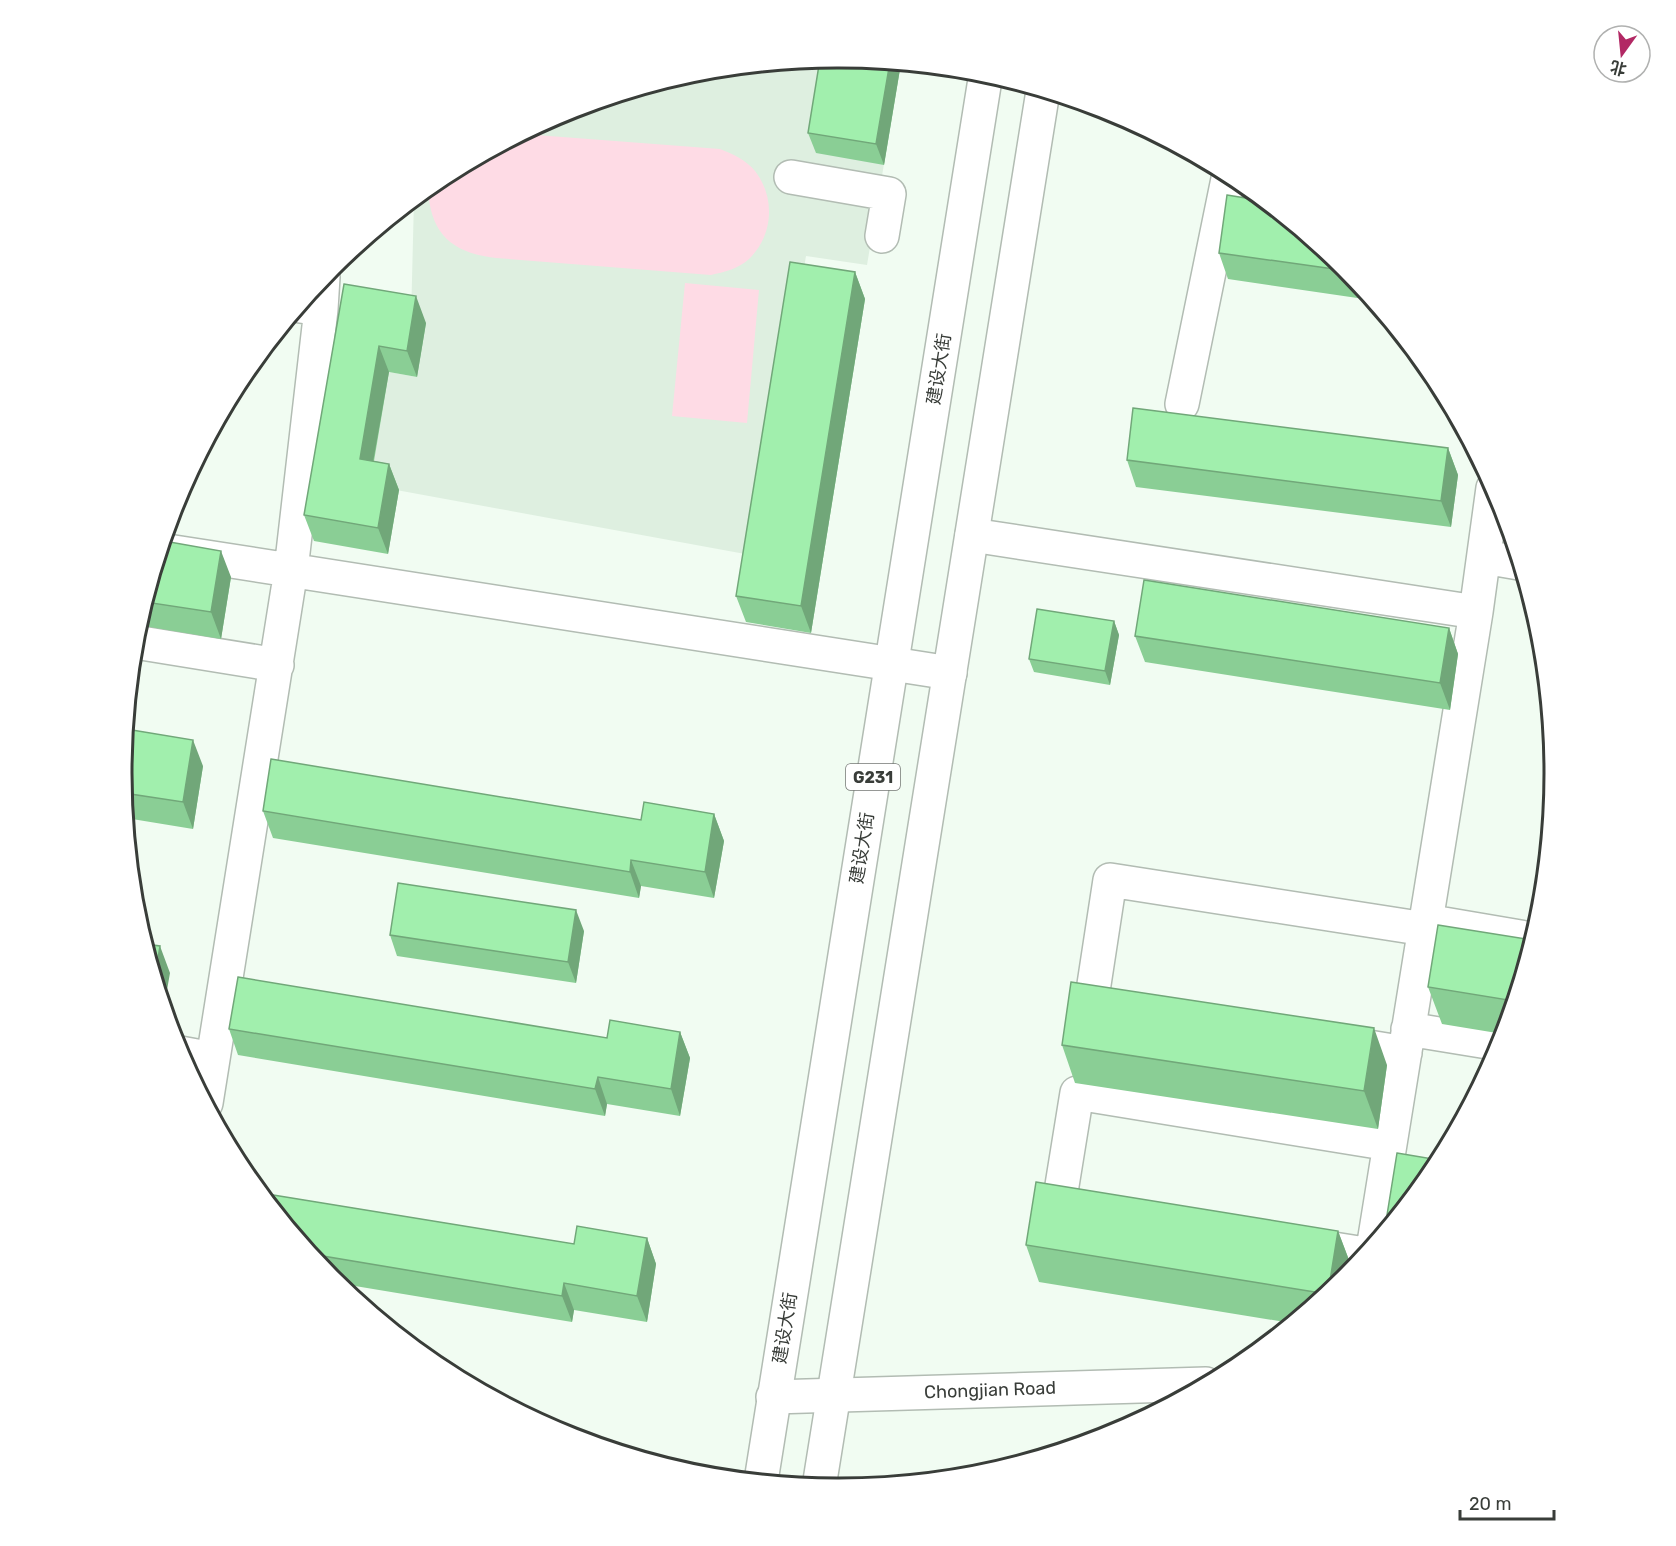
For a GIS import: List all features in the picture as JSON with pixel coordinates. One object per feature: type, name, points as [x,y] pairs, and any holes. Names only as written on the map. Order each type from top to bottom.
[{"type":"main road","name":"建设大街","points":[[762,1474],[984,83]]},
{"type":"main road","points":[[820,1478],[1042,98]]},
{"type":"main road","points":[[791,177],[889,194],[882,236]]},
{"type":"main road","points":[[1182,404],[1227,184]]},
{"type":"main road","points":[[208,1091],[291,570],[310,308]]},
{"type":"main road","points":[[1376,1228],[1476,612],[1491,505]]},
{"type":"main road","points":[[972,535],[1476,612]]},
{"type":"main road","points":[[168,551],[950,673]]},
{"type":"main road","points":[[1484,557],[1511,562]]},
{"type":"main road","points":[[145,644],[276,665]]},
{"type":"main road","points":[[1149,1013],[1091,1004],[1110,880],[1523,938]]},
{"type":"main road","points":[[1312,1038],[1490,1044]]},
{"type":"main road","points":[[191,1055],[213,1059]]},
{"type":"main road","points":[[1118,1214],[1059,1204],[1077,1093],[1388,1156],[1419,1173]]},
{"type":"main road","points":[[1271,1239],[1355,1252]]},
{"type":"main road","name":"Chongjian Road","points":[[774,1397],[1190,1384]]},
{"type":"shaded area","points":[[792,69],[900,71],[867,265],[806,256],[756,556],[369,485],[389,372],[417,377],[411,320],[414,210],[446,186],[526,140],[611,105],[700,81]]},
{"type":"shaded area","points":[[537,135],[720,149],[743,161],[755,171],[766,193],[769,216],[763,239],[749,259],[731,270],[711,275],[481,255],[456,246],[446,238],[433,218],[429,198],[446,186],[485,162]]},
{"type":"shaded area","points":[[685,283],[759,290],[747,423],[672,416]]},
{"type":"building","points":[[818,68],[889,70],[876,144],[808,133]]},
{"type":"building","points":[[1227,195],[1247,198],[1331,269],[1219,253]]},
{"type":"building","points":[[790,262],[855,272],[801,606],[736,596]]},
{"type":"building","points":[[344,284],[416,296],[407,351],[379,346],[360,459],[389,464],[378,528],[304,515]]},
{"type":"building","points":[[1133,408],[1448,448],[1441,501],[1127,460]]},
{"type":"building","points":[[171,542],[221,551],[211,612],[154,603]]},
{"type":"building","points":[[1144,580],[1449,628],[1440,683],[1135,636]]},
{"type":"building","points":[[1037,609],[1114,621],[1105,671],[1029,659]]},
{"type":"building","points":[[134,730],[193,740],[183,802],[133,794]]},
{"type":"building","points":[[271,759],[641,820],[644,802],[714,814],[705,872],[631,860],[630,872],[263,811]]},
{"type":"building","points":[[398,883],[576,910],[568,962],[390,935]]},
{"type":"building","points":[[1438,925],[1523,939],[1506,1000],[1428,987]]},
{"type":"building","points":[[154,945],[160,946],[158,959]]},
{"type":"building","points":[[238,977],[607,1038],[610,1020],[680,1032],[671,1089],[598,1077],[595,1089],[229,1029]]},
{"type":"building","points":[[1071,982],[1374,1028],[1364,1091],[1062,1045]]},
{"type":"building","points":[[1397,1153],[1429,1158],[1398,1202],[1387,1215]]},
{"type":"building","points":[[1036,1182],[1338,1231],[1330,1278],[1315,1292],[1026,1245]]},
{"type":"building","points":[[273,1195],[574,1244],[577,1226],[647,1238],[637,1296],[564,1283],[562,1296],[325,1256]]}]
